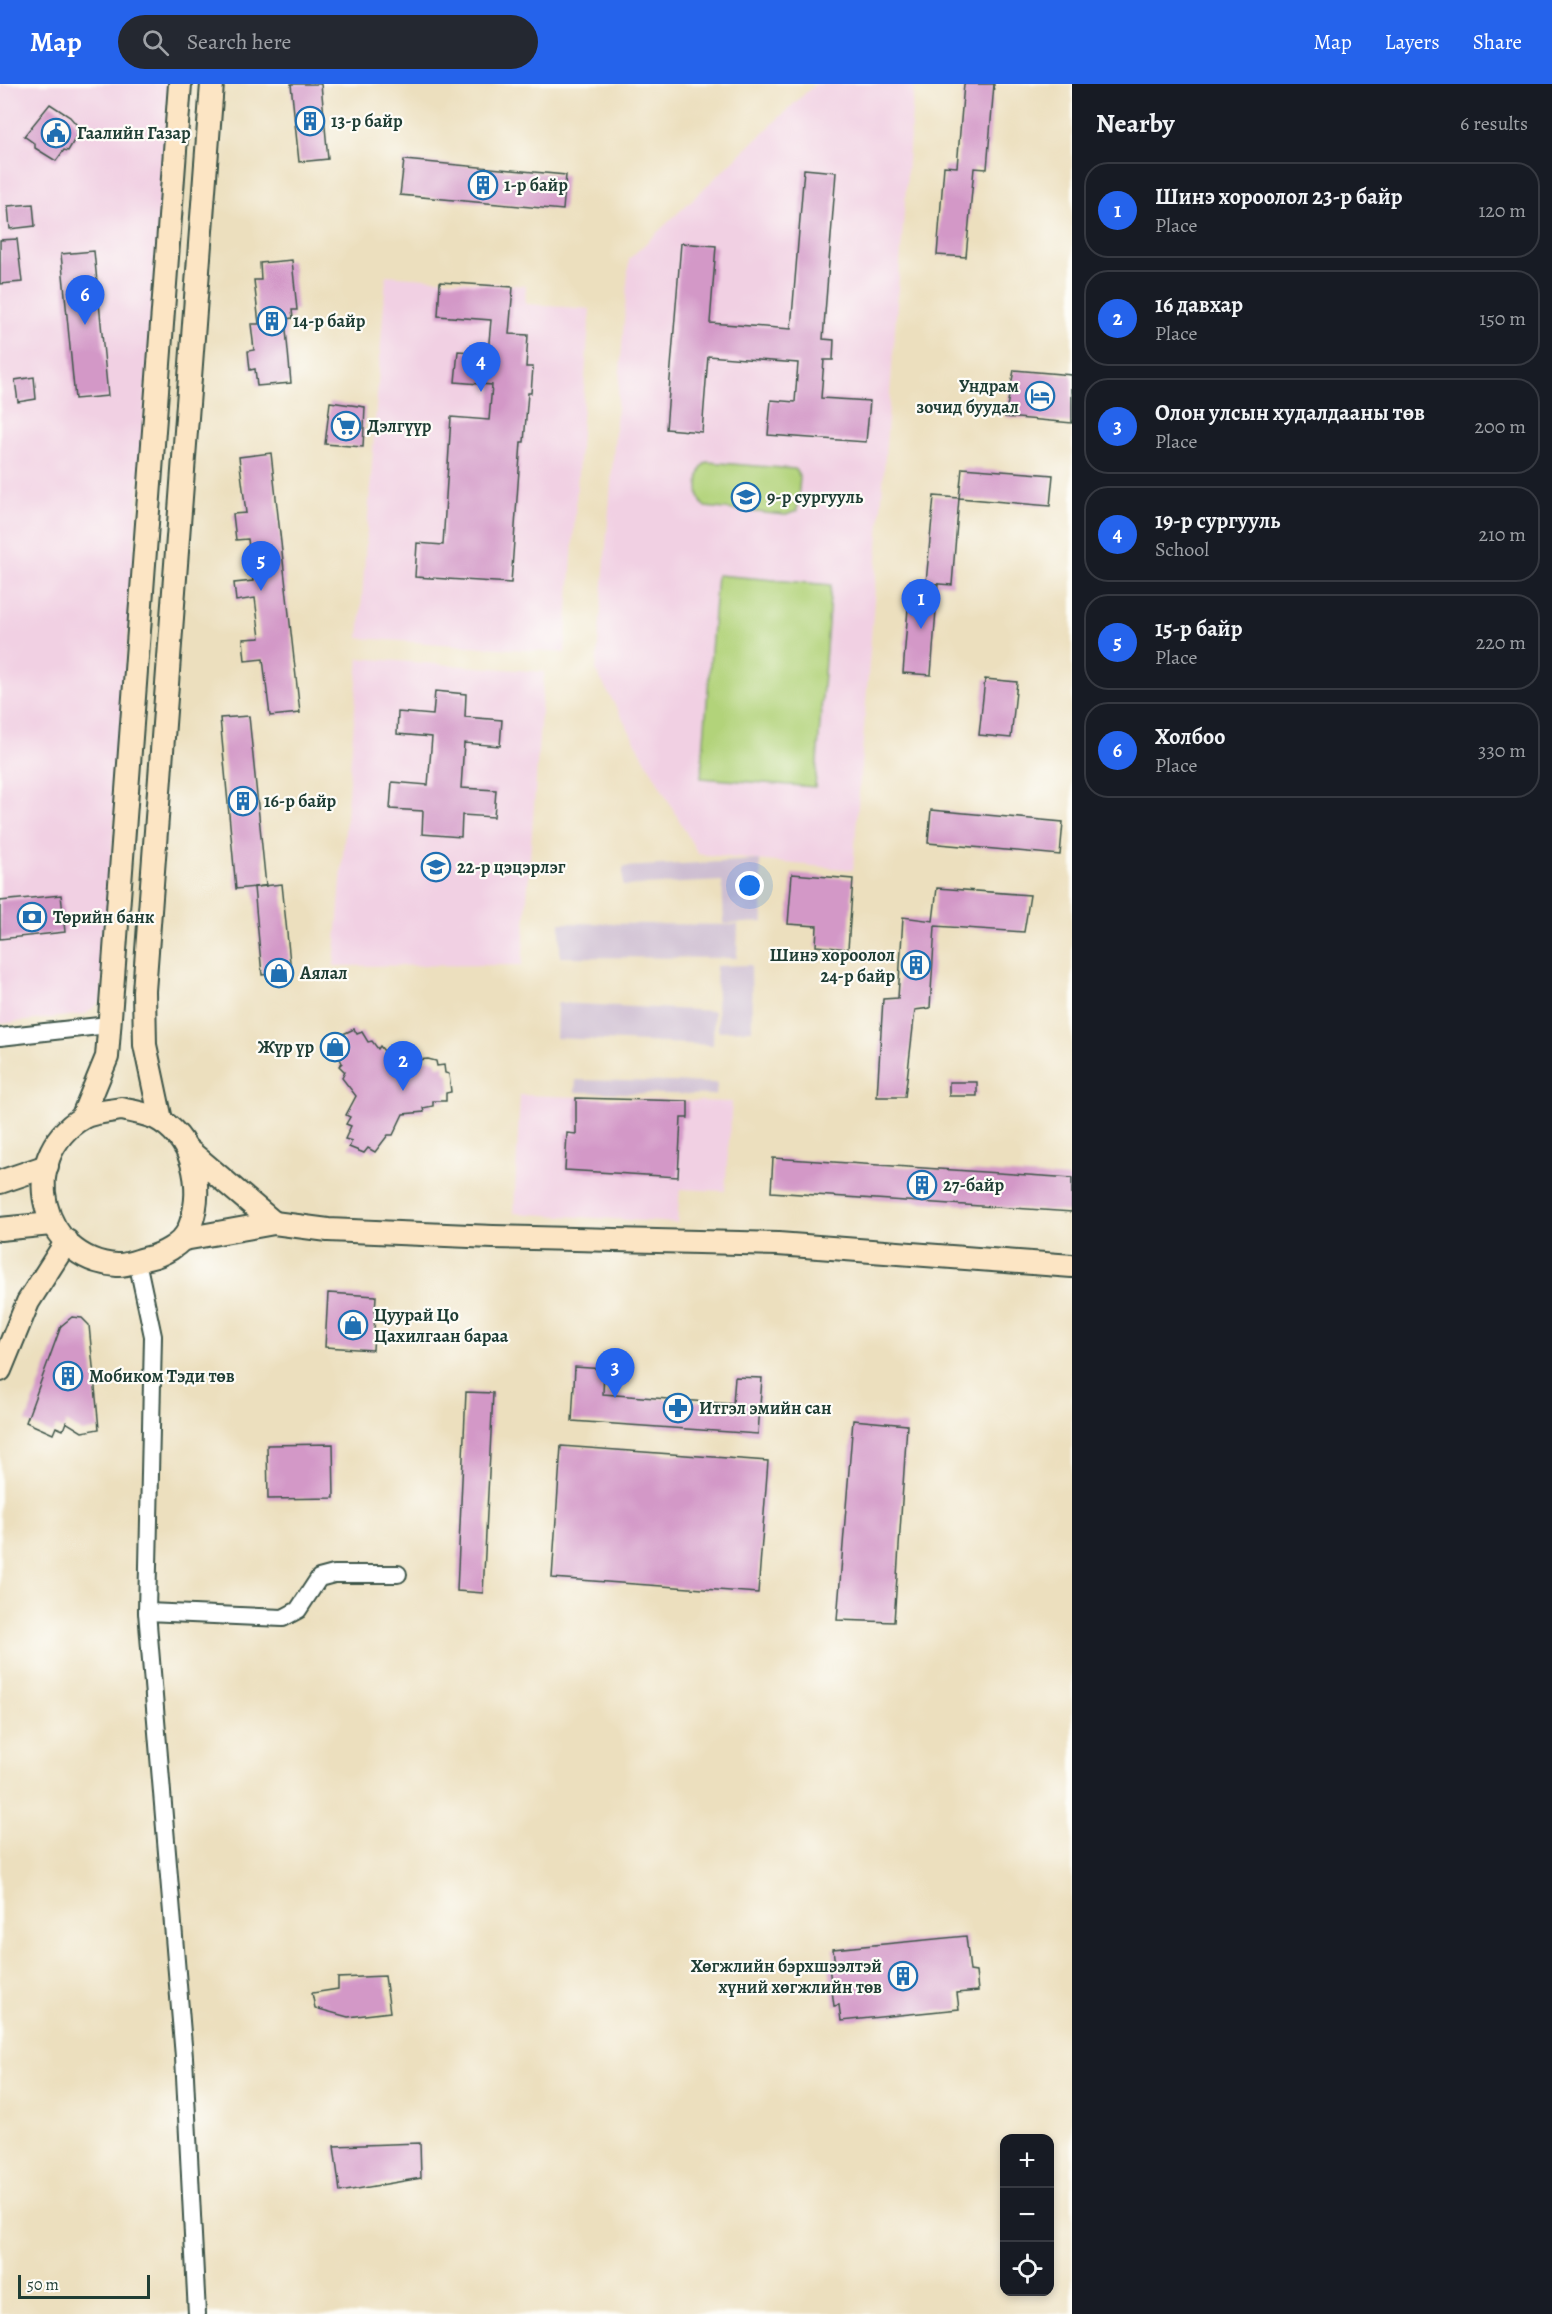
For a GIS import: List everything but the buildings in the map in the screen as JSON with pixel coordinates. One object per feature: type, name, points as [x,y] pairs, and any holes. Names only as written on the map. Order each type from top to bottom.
[{"type":"main road","points":[[180,84],[107,1057],[82,1118],[53,1146],[41,1185],[51,1224],[78,1254],[117,1265],[157,1256],[184,1239],[274,1223],[328,1230],[494,1237],[778,1244],[1072,1266]]},
{"type":"main road","points":[[212,84],[144,991],[145,1046],[161,1120],[188,1150],[274,1223]]},
{"type":"main road","points":[[82,1118],[122,1108],[161,1120]]},
{"type":"main road","points":[[184,1239],[193,1218],[198,1189],[188,1150]]},
{"type":"main road","points":[[0,1182],[47,1166]]},
{"type":"main road","points":[[0,1228],[51,1224]]},
{"type":"main road","points":[[0,1370],[28,1302],[67,1241]]},
{"type":"street","points":[[0,1037],[108,1024]]},
{"type":"street","points":[[137,1261],[153,1336],[147,1612],[184,2057],[197,2314]]},
{"type":"street","points":[[147,1612],[283,1618],[298,1610],[320,1578],[334,1574],[398,1574]]},
{"type":"shaded area","points":[[0,84],[169,84],[101,1001],[86,1014],[0,1024]]},
{"type":"shaded area","name":"9-р сургууль","points":[[815,84],[914,84],[853,870],[698,854],[596,671],[629,259]]},
{"type":"shaded area","points":[[386,275],[526,286],[525,304],[590,309],[565,653],[359,638]]},
{"type":"shaded area","name":"22-р цэцэрлэг","points":[[359,658],[544,672],[522,965],[334,966]]},
{"type":"shaded area","points":[[760,860],[763,922],[724,924],[722,881],[623,886],[623,867]]},
{"type":"shaded area","points":[[560,923],[738,925],[737,958],[560,957]]},
{"type":"shaded area","points":[[751,965],[752,1030],[718,1031],[716,966]]},
{"type":"shaded area","points":[[557,1003],[714,1011],[713,1045],[556,1038]]},
{"type":"shaded area","points":[[576,1080],[717,1083],[716,1095],[575,1092]]},
{"type":"shaded area","points":[[520,1095],[732,1102],[725,1191],[680,1189],[677,1223],[514,1213]]},
{"type":"green space","points":[[707,462],[795,469],[800,477],[797,511],[786,515],[705,507],[700,498],[698,484],[703,466]]},
{"type":"green space","points":[[717,575],[831,585],[815,787],[701,778]]},
{"type":"place","name":"13-р байр","points":[[310,121]]},
{"type":"place","name":"Гаалийн Газар","points":[[56,133]]},
{"type":"place","name":"1-р байр","points":[[483,185]]},
{"type":"place","name":"14-р байр","points":[[272,321]]},
{"type":"place","name":"Холбоо","points":[[85,325]]},
{"type":"place","name":"19-р сургууль","points":[[481,392]]},
{"type":"place","name":"Ундрам зочид буудал","points":[[1040,396]]},
{"type":"place","name":"Дэлгүүр","points":[[346,426]]},
{"type":"place","name":"9-р сургууль","points":[[746,497]]},
{"type":"place","name":"15-р байр","points":[[261,591]]},
{"type":"place","name":"Шинэ хороолол 23-р байр","points":[[921,629]]},
{"type":"place","name":"16-р байр","points":[[243,801]]},
{"type":"place","name":"22-р цэцэрлэг","points":[[436,867]]},
{"type":"place","name":"Төрийн банк","points":[[32,917]]},
{"type":"place","name":"Шинэ хороолол 24-р байр","points":[[916,965]]},
{"type":"place","name":"Аялал","points":[[279,973]]},
{"type":"place","name":"Жүр үр","points":[[335,1047]]},
{"type":"place","name":"16 давхар","points":[[403,1091]]},
{"type":"place","name":"27-байр","points":[[922,1185]]},
{"type":"place","name":"Цуурай Цо Цахилгаан бараа","points":[[353,1325]]},
{"type":"place","name":"Мобиком Тэди төв","points":[[68,1376]]},
{"type":"place","name":"Олон улсын худалдааны төв","points":[[615,1398]]},
{"type":"place","name":"Итгэл эмийн сан","points":[[678,1408]]},
{"type":"place","name":"Хөгжлийн бэрхшээлтэй хүний хөгжлийн төв","points":[[903,1976]]}]
